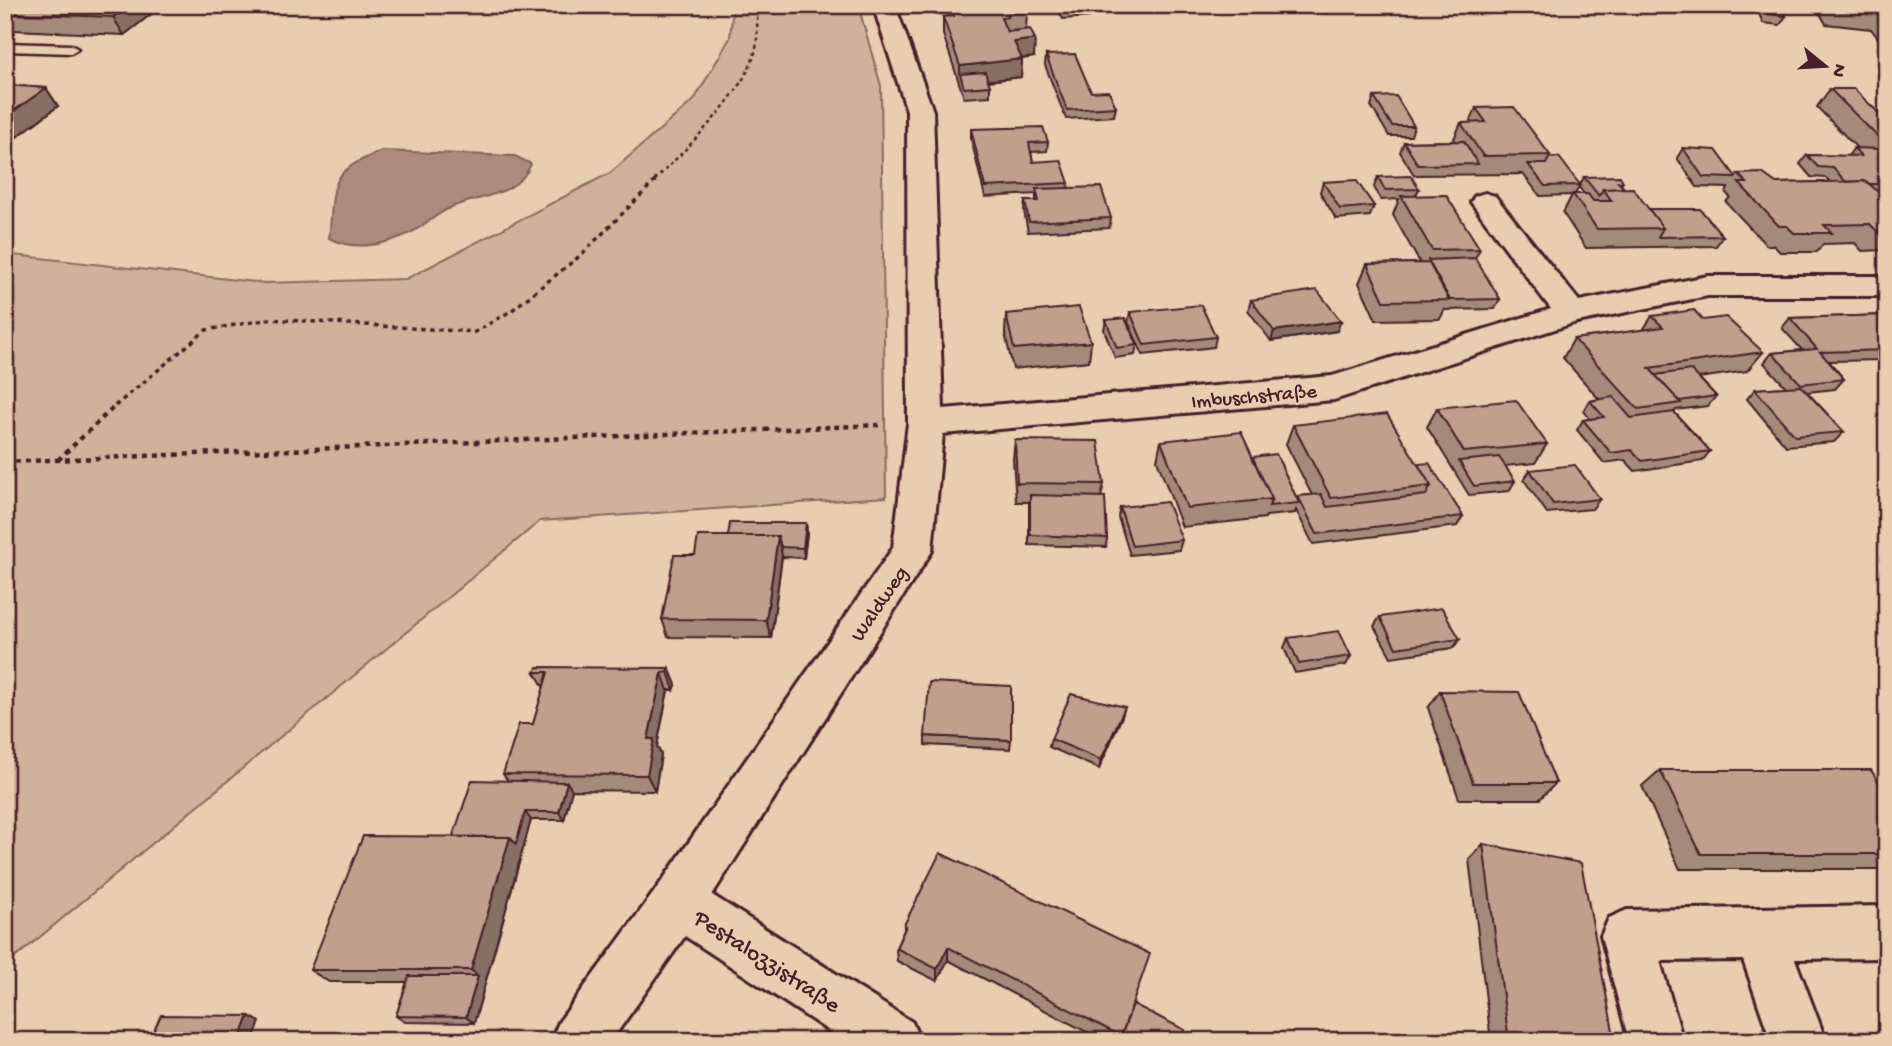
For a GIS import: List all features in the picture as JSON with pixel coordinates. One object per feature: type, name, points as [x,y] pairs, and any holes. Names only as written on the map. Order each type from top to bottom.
[{"type":"street","name":"Waldweg","points":[[578,1041],[678,902],[912,551],[926,424],[920,111],[884,5]]},
{"type":"street","points":[[1485,202],[1571,313]]},
{"type":"street","name":"Imbuschstraße","points":[[926,424],[1334,387],[1571,313],[1708,286],[1887,286]]},
{"type":"street","name":"Pestalozzistraße","points":[[678,902],[893,1041]]},
{"type":"street","points":[[1656,1041],[1627,936],[1887,932]]},
{"type":"street","points":[[1759,933],[1799,1041]]},
{"type":"lane","points":[[5,47],[71,49]]},
{"type":"path","points":[[58,460],[128,394],[206,330],[270,319],[475,332],[512,311],[581,255],[692,143],[744,79],[757,49],[757,5]]},
{"type":"path","points":[[5,462],[926,424]]},
{"type":"shaded area","points":[[733,5],[858,5],[881,86],[886,497],[540,521],[5,966],[5,254],[265,283],[406,279],[610,173],[694,100],[730,38]]},
{"type":"shaded area","points":[[382,151],[515,156],[531,164],[518,182],[508,188],[448,209],[402,237],[360,246],[329,238],[337,182],[351,166]]},
{"type":"building","points":[[13,5],[130,5],[113,17],[5,13],[5,10]]},
{"type":"building","points":[[950,5],[1023,5],[1027,12],[1006,14],[1008,17],[1001,18],[1007,32],[1030,29],[1035,39],[1014,42],[1022,59],[960,66],[943,17],[954,16]]},
{"type":"building","points":[[1061,5],[1090,5],[1091,8],[1064,10]]},
{"type":"building","points":[[1764,5],[1781,5],[1786,16],[1768,14]]},
{"type":"building","points":[[1879,5],[1883,11],[1837,6]]},
{"type":"building","points":[[1879,5],[1887,5],[1887,29],[1884,29],[1878,20],[1883,11]]},
{"type":"building","points":[[1075,54],[1091,92],[1109,91],[1116,107],[1067,110],[1046,55]]},
{"type":"building","points":[[985,72],[990,86],[964,88],[960,74]]},
{"type":"building","points":[[5,85],[46,88],[5,117]]},
{"type":"building","points":[[1830,89],[1854,89],[1887,121],[1887,141],[1881,140]]},
{"type":"building","points":[[1396,96],[1414,126],[1392,126],[1374,97]]},
{"type":"building","points":[[1514,107],[1550,155],[1483,156],[1461,123],[1486,122],[1476,108]]},
{"type":"building","points":[[1043,127],[1048,142],[1029,143],[1033,162],[1061,160],[1069,183],[985,187],[971,129]]},
{"type":"building","points":[[1464,141],[1478,164],[1418,165],[1404,142]]},
{"type":"building","points":[[1683,148],[1716,150],[1736,177],[1703,177]]},
{"type":"building","points":[[1854,148],[1880,149],[1887,156],[1887,176],[1880,177],[1887,184],[1846,182],[1833,168],[1818,167],[1807,155],[1861,156]]},
{"type":"building","points":[[1559,157],[1580,185],[1545,186],[1528,164],[1546,164],[1549,158]]},
{"type":"building","points":[[1762,173],[1776,183],[1866,181],[1887,200],[1887,231],[1878,232],[1870,224],[1824,225],[1832,233],[1794,233],[1787,226],[1779,226],[1739,183],[1747,183],[1738,174]]},
{"type":"building","points":[[1411,176],[1419,189],[1385,190],[1378,177]]},
{"type":"building","points":[[1620,176],[1623,182],[1618,182],[1624,188],[1603,189],[1599,196],[1584,177]]},
{"type":"building","points":[[1356,180],[1374,206],[1340,209],[1323,182]]},
{"type":"building","points":[[1101,187],[1111,218],[1029,222],[1025,201],[1039,201],[1036,189]]},
{"type":"building","points":[[1633,188],[1663,228],[1597,229],[1573,194],[1588,194],[1593,201],[1612,201],[1603,189]]},
{"type":"building","points":[[1446,195],[1480,249],[1432,250],[1401,196]]},
{"type":"building","points":[[1649,209],[1700,209],[1723,236],[1658,237],[1663,228]]},
{"type":"building","points":[[1475,258],[1500,299],[1450,300],[1428,260]]},
{"type":"building","points":[[1429,263],[1449,300],[1384,301],[1367,264]]},
{"type":"building","points":[[1317,290],[1341,321],[1274,331],[1251,300]]},
{"type":"building","points":[[1201,305],[1216,337],[1144,345],[1130,312]]},
{"type":"building","points":[[1079,307],[1091,342],[1014,349],[1006,314]]},
{"type":"building","points":[[1694,310],[1703,320],[1726,317],[1763,352],[1649,368],[1681,403],[1638,409],[1574,339],[1663,327],[1652,316]]},
{"type":"building","points":[[1887,315],[1887,350],[1820,352],[1844,379],[1801,384],[1772,353],[1817,349],[1790,318]]},
{"type":"building","points":[[1125,318],[1137,345],[1117,348],[1106,320]]},
{"type":"building","points":[[1691,370],[1716,396],[1679,401],[1655,375]]},
{"type":"building","points":[[1801,386],[1844,432],[1795,436],[1755,389]]},
{"type":"building","points":[[1613,397],[1631,418],[1674,412],[1710,451],[1642,461],[1632,450],[1611,453],[1583,420],[1604,417],[1590,401]]},
{"type":"building","points":[[1516,400],[1547,444],[1464,452],[1437,408]]},
{"type":"building","points":[[1387,414],[1431,486],[1331,498],[1293,425]]},
{"type":"building","points":[[1241,432],[1272,499],[1187,508],[1161,441]]},
{"type":"building","points":[[1015,440],[1098,441],[1104,484],[1017,483]]},
{"type":"building","points":[[1276,454],[1299,503],[1269,506],[1272,499],[1252,457]]},
{"type":"building","points":[[1499,457],[1515,481],[1474,486],[1459,461]]},
{"type":"building","points":[[1429,463],[1463,516],[1317,534],[1298,496],[1321,494],[1327,507],[1426,495],[1431,486],[1418,464]]},
{"type":"building","points":[[1575,465],[1600,499],[1553,504],[1530,470]]},
{"type":"building","points":[[1030,495],[1105,497],[1107,538],[1030,535]]},
{"type":"building","points":[[1167,502],[1182,540],[1132,546],[1120,507]]},
{"type":"building","points":[[730,523],[806,523],[803,548],[781,547],[778,536],[728,536]]},
{"type":"building","points":[[698,536],[778,536],[766,620],[662,619],[674,555],[695,555]]},
{"type":"building","points":[[1442,608],[1460,639],[1396,648],[1380,617]]},
{"type":"building","points":[[1339,631],[1351,656],[1299,664],[1288,638]]},
{"type":"building","points":[[537,667],[669,668],[668,672],[662,673],[648,739],[654,739],[647,775],[503,774],[519,724],[533,724],[548,672],[535,672]]},
{"type":"building","points":[[929,682],[1011,686],[1011,740],[925,736]]},
{"type":"building","points":[[1440,691],[1519,692],[1556,783],[1473,783]]},
{"type":"building","points":[[1071,694],[1125,707],[1101,760],[1051,739]]},
{"type":"building","points":[[1660,770],[1871,770],[1887,795],[1887,854],[1701,854]]},
{"type":"building","points":[[472,780],[567,782],[559,812],[525,812],[516,844],[510,837],[453,837]]},
{"type":"building","points":[[363,836],[510,837],[471,970],[310,970]]},
{"type":"building","points":[[1483,844],[1581,863],[1615,1041],[1509,1041]]},
{"type":"building","points":[[940,853],[1150,954],[1121,1036],[948,947],[937,969],[896,948],[906,926],[904,925]]},
{"type":"building","points":[[409,976],[478,976],[466,1017],[396,1016]]},
{"type":"building","points":[[1133,1004],[1185,1030],[1182,1041],[1129,1041],[1121,1037]]},
{"type":"building","points":[[161,1015],[249,1016],[239,1041],[149,1041]]}]
